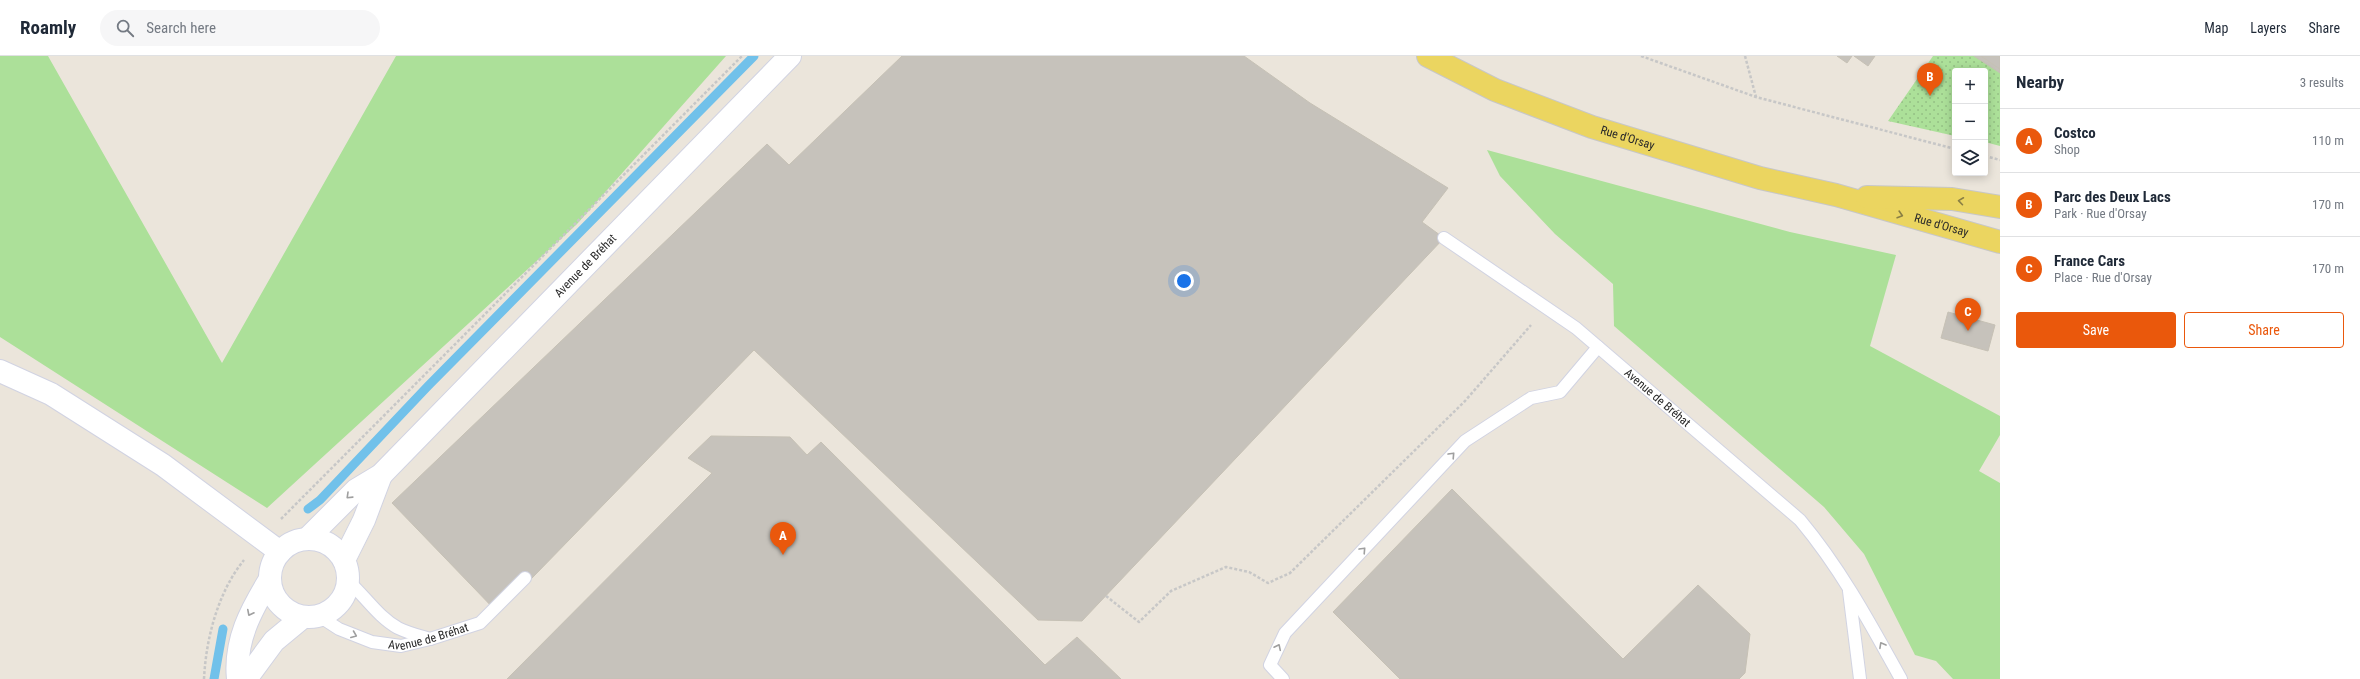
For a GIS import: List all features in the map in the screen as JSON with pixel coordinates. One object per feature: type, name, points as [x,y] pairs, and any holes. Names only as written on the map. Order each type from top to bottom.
[{"type":"main road","name":"Rue d'Orsay","points":[[1428,56],[1495,90],[1592,128],[1760,178],[1836,196],[2000,242]]},
{"type":"main road","name":"Rue d'Orsay","points":[[1836,196],[1952,199],[2000,206]]},
{"type":"street","name":"Avenue de Bréhat","points":[[307,539],[356,490],[381,475],[790,56]]},
{"type":"street","points":[[0,370],[51,394],[163,465],[280,552]]},
{"type":"street","name":"Avenue de Bréhat","points":[[344,560],[364,520],[381,475]]},
{"type":"street","points":[[246,679],[274,640],[311,617],[331,611],[340,603],[346,593],[348,581],[344,560],[338,551],[328,544],[307,539],[295,542],[280,552],[271,567],[270,579],[271,590],[283,608],[311,617]]},
{"type":"street","points":[[238,679],[236,661],[245,624],[270,579]]},
{"type":"lane","name":"Avenue de Bréhat","points":[[1444,238],[1576,328],[1800,520],[1826,551],[1848,584],[1901,679]]},
{"type":"lane","points":[[1283,679],[1270,665],[1285,632],[1465,441],[1531,398],[1560,392],[1598,347]]},
{"type":"lane","name":"Avenue de Bréhat","points":[[311,617],[372,642],[401,646],[430,639],[480,623],[525,578]]},
{"type":"lane","points":[[348,581],[363,594],[380,615],[398,628],[430,639]]},
{"type":"lane","name":"Avenue de Bréhat","points":[[1848,584],[1860,679]]},
{"type":"path","points":[[204,679],[216,612],[228,583],[262,538],[742,56]]},
{"type":"path","points":[[1641,56],[1756,97],[1952,148]]},
{"type":"path","points":[[1745,56],[1756,97]]},
{"type":"path","points":[[1988,157],[2000,160]]},
{"type":"path","points":[[1106,596],[1138,622],[1171,591],[1226,567],[1249,572],[1268,582],[1290,573],[1465,401],[1546,308]]},
{"type":"green space","points":[[0,56],[48,56],[222,363],[396,56],[726,56],[577,224],[267,508],[0,337]]},
{"type":"green space","points":[[1933,56],[2000,56],[2000,146],[1988,143],[1988,68],[1952,68],[1952,135],[1888,121]]},
{"type":"green space","points":[[1487,150],[1790,232],[1896,255],[1870,346],[2000,416],[2000,435],[1979,471],[2000,483],[2000,679],[1953,679],[1936,661],[1915,655],[1864,554],[1824,507],[1614,326],[1613,284],[1555,234],[1500,176]]},
{"type":"building","points":[[902,56],[1244,56],[1310,103],[1448,188],[1422,222],[1444,238],[1082,621],[1038,620],[754,350],[498,613],[392,503],[767,144],[789,165]]},
{"type":"building","points":[[1837,56],[1852,56],[1847,63]]},
{"type":"building","points":[[1854,56],[1875,56],[1868,66]]},
{"type":"building","points":[[1974,56],[1981,56],[2000,69],[2000,73]]},
{"type":"building","points":[[1981,56],[2000,56],[2000,69]]},
{"type":"building","points":[[1948,312],[1995,325],[1988,351],[1941,338]]},
{"type":"building","points":[[711,436],[790,437],[807,455],[821,442],[1045,665],[1077,637],[1121,679],[507,679],[712,473],[688,458]]},
{"type":"building","points":[[1452,489],[1623,659],[1698,585],[1750,634],[1745,673],[1739,679],[1400,679],[1333,612]]},
{"type":"waterway","points":[[308,509],[320,500],[428,386],[754,56]]},
{"type":"waterway","points":[[214,679],[223,629]]},
{"type":"place","name":"Parc des Deux Lacs","points":[[1930,96]]},
{"type":"place","name":"France Cars","points":[[1968,331]]},
{"type":"place","name":"Costco","points":[[783,555]]}]
